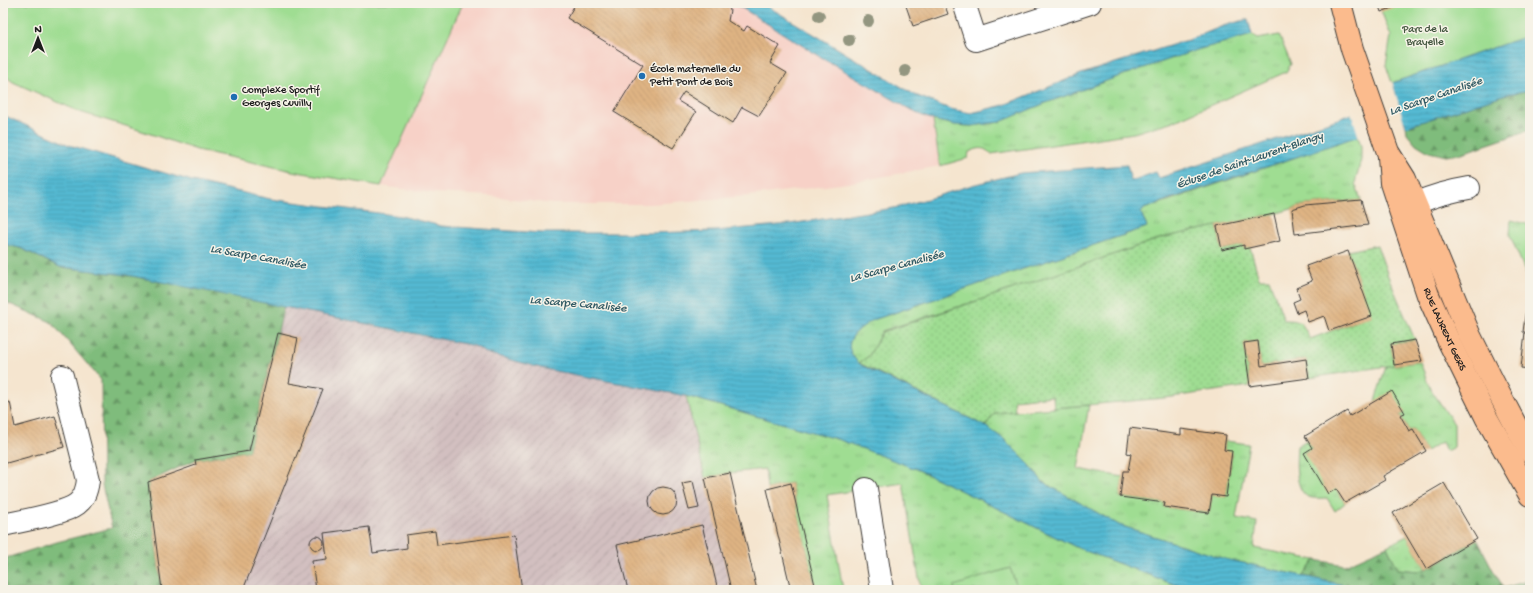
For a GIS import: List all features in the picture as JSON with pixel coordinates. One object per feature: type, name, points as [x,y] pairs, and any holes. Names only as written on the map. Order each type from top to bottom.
[{"type":"main road","name":"RUE LAURENT GERS","points":[[1328,3],[1353,54]]},
{"type":"main road","name":"RUE LAURENT GERS","points":[[1340,3],[1353,54],[1388,152],[1405,179],[1416,203],[1470,336],[1529,450]]},
{"type":"main road","name":"RUE LAURENT GERS","points":[[1388,152],[1391,183],[1409,242],[1428,295],[1473,392],[1530,494]]},
{"type":"lane","points":[[964,3],[976,40],[1090,3]]},
{"type":"lane","points":[[1416,203],[1430,197],[1469,188]]},
{"type":"lane","points":[[3,525],[68,510],[78,503],[86,493],[88,480],[62,376]]},
{"type":"lane","points":[[866,489],[882,590]]},
{"type":"shaded area","name":"École maternelle du Petit Pont de Bois","points":[[463,3],[734,3],[901,105],[933,120],[940,166],[848,183],[749,196],[650,204],[553,204],[492,196],[434,193],[381,186]]},
{"type":"shaded area","points":[[284,306],[406,333],[476,346],[486,353],[545,369],[686,396],[731,590],[162,590],[148,482],[196,466],[195,460],[249,451]]},
{"type":"green space","name":"Complexe Sportif Georges Cuvilly","points":[[3,3],[463,3],[381,186],[297,172],[197,150],[80,112],[13,82],[3,74]]},
{"type":"green space","name":"Parc de la Brayelle","points":[[1378,3],[1530,3],[1530,35],[1392,83],[1386,65],[1391,36]]},
{"type":"green space","points":[[1252,35],[1258,39],[1279,35],[1291,64],[1286,72],[1177,120],[1134,133],[991,154],[986,150],[978,149],[969,152],[968,158],[940,166],[933,120],[955,125],[972,126],[1000,122],[1043,104],[1120,76],[1200,49]]},
{"type":"green space","points":[[1530,90],[1530,130],[1459,154],[1446,156],[1429,152],[1416,144],[1407,133],[1406,127],[1503,95]]},
{"type":"green space","points":[[1358,136],[1361,146],[1361,160],[1355,183],[1361,200],[1305,205],[1274,214],[1162,238],[989,297],[882,331],[869,356],[859,363],[850,350],[849,344],[851,338],[861,328],[873,320],[1147,227],[1141,213],[1144,209]]},
{"type":"green space","points":[[1511,220],[1530,225],[1530,283],[1510,235]]},
{"type":"green space","points":[[1217,226],[1222,250],[1244,245],[1244,249],[1250,247],[1259,279],[1269,279],[1284,320],[1295,321],[1301,324],[1310,339],[1371,316],[1348,251],[1377,245],[1388,276],[1415,340],[1391,344],[1394,365],[1309,378],[1306,359],[1261,366],[1258,341],[1244,343],[1250,386],[1164,398],[1054,408],[1053,396],[1014,400],[1015,411],[995,413],[985,426],[859,363],[869,356],[882,332],[1162,238]]},
{"type":"green space","points":[[3,244],[20,248],[60,267],[127,275],[284,306],[249,451],[195,460],[148,482],[162,590],[3,590],[3,559],[57,542],[112,528],[102,485],[101,380],[51,322],[3,301]]},
{"type":"green space","points":[[1420,362],[1430,388],[1454,424],[1454,447],[1446,451],[1442,442],[1426,451],[1413,429],[1409,431],[1400,415],[1405,413],[1375,401],[1386,366]]},
{"type":"green space","points":[[686,396],[840,440],[878,454],[921,471],[1078,548],[1173,584],[1193,590],[1018,590],[1010,568],[954,587],[955,590],[921,590],[903,483],[827,495],[843,590],[816,590],[791,483],[767,489],[765,469],[730,473],[705,478]]},
{"type":"green space","points":[[1089,405],[1078,469],[1123,477],[1120,497],[1165,503],[1164,507],[1209,513],[1212,495],[1226,497],[1232,452],[1224,450],[1225,441],[1249,444],[1236,518],[1257,522],[1254,548],[1315,560],[1303,576],[1225,559],[1119,525],[1043,482],[1029,464],[1004,439],[985,426],[995,413]]},
{"type":"green space","points":[[1307,440],[1312,448],[1304,453],[1336,489],[1345,503],[1335,511],[1327,498],[1308,497],[1300,488],[1297,474],[1297,446]]},
{"type":"green space","points":[[1407,536],[1426,569],[1418,571],[1398,569],[1387,546]]},
{"type":"green space","points":[[1477,539],[1504,588],[1530,580],[1530,590],[1367,590],[1303,576],[1315,560],[1345,565],[1387,546],[1398,569],[1418,571],[1426,569]]},
{"type":"green space","points":[[1010,568],[1018,590],[955,590],[954,586]]},
{"type":"water","points":[[734,3],[762,3],[915,95],[950,109],[971,113],[1004,105],[1081,74],[1248,19],[1252,35],[1200,49],[1120,76],[1043,104],[1000,122],[972,126],[955,125],[933,120],[916,113],[806,48]]},
{"type":"water","points":[[1530,35],[1530,90],[1503,95],[1406,127],[1404,121],[1167,200],[1144,209],[1141,213],[1147,227],[873,320],[854,334],[849,345],[850,351],[854,358],[861,365],[985,426],[1004,439],[1029,464],[1043,482],[1119,525],[1225,559],[1367,590],[1193,590],[1173,584],[1078,548],[921,471],[840,440],[686,396],[545,369],[486,353],[475,346],[127,275],[60,267],[20,248],[3,244],[3,115],[69,145],[192,181],[270,199],[401,216],[441,226],[540,233],[652,233],[715,231],[790,224],[894,208],[972,185],[1021,173],[1127,165],[1131,181],[1156,172],[1159,178],[1344,117],[1396,95],[1392,83]]},
{"type":"pier","points":[[1392,81],[1406,129],[1404,128],[1403,124],[1359,138],[1351,112],[1393,94],[1390,83]]},
{"type":"building","points":[[576,3],[727,3],[730,10],[728,21],[744,31],[747,26],[780,46],[770,63],[787,73],[759,116],[742,107],[733,123],[684,92],[678,101],[696,112],[673,148],[614,112],[643,65],[567,18]]},
{"type":"building","points":[[905,3],[944,3],[948,14],[913,26]]},
{"type":"building","points":[[1378,3],[1400,3],[1400,5],[1381,12]]},
{"type":"building","points":[[1361,200],[1368,225],[1295,234],[1292,209],[1305,205]]},
{"type":"building","points":[[1274,214],[1280,241],[1244,249],[1244,245],[1222,250],[1217,226]]},
{"type":"building","points":[[1348,251],[1372,316],[1329,331],[1324,316],[1308,322],[1304,310],[1297,313],[1293,302],[1300,299],[1296,288],[1312,281],[1306,266]]},
{"type":"building","points":[[1528,292],[1530,292],[1530,369],[1521,368],[1525,332],[1523,332]]},
{"type":"building","points":[[278,333],[298,338],[289,383],[323,389],[243,590],[162,590],[148,482],[196,465],[195,460],[249,451]]},
{"type":"building","points":[[1415,340],[1422,361],[1394,365],[1391,344]]},
{"type":"building","points":[[1258,341],[1261,366],[1306,359],[1309,378],[1250,386],[1244,343]]},
{"type":"building","points":[[1392,391],[1405,413],[1400,415],[1409,431],[1413,429],[1426,451],[1383,476],[1385,480],[1345,503],[1336,489],[1328,494],[1304,453],[1312,448],[1305,436],[1347,411],[1350,416]]},
{"type":"building","points":[[10,402],[15,427],[55,416],[64,447],[3,464],[3,404]]},
{"type":"building","points":[[1130,428],[1181,435],[1181,429],[1226,435],[1224,450],[1232,451],[1226,497],[1212,495],[1209,513],[1164,507],[1165,503],[1120,497],[1123,471],[1128,471],[1131,454],[1127,453]]},
{"type":"building","points":[[730,473],[757,590],[731,590],[705,478]]},
{"type":"building","points":[[693,481],[699,508],[689,510],[682,483]]},
{"type":"building","points":[[791,483],[816,590],[791,590],[767,489]]},
{"type":"building","points":[[1444,483],[1477,539],[1426,569],[1393,513]]},
{"type":"building","points":[[663,487],[673,491],[677,501],[673,511],[663,515],[653,511],[649,501],[653,491]]},
{"type":"building","points":[[702,525],[718,590],[628,590],[617,545]]},
{"type":"building","points":[[369,527],[373,553],[407,548],[406,535],[435,531],[437,545],[514,535],[522,590],[316,590],[312,561],[327,559],[324,533]]},
{"type":"building","points":[[317,536],[322,538],[324,543],[322,548],[317,550],[312,548],[310,543],[312,538]]},
{"type":"place","name":"École maternelle du Petit Pont de Bois","points":[[642,76]]},
{"type":"place","name":"Complexe Sportif Georges Cuvilly","points":[[234,97]]},
{"type":"water label","name":"La Scarpe Canalisée","points":[[1436,97]]},
{"type":"water label","name":"Écluse de Saint-Laurent-Blangy","points":[[1250,161]]},
{"type":"water label","name":"La Scarpe Canalisée","points":[[258,258]]},
{"type":"water label","name":"La Scarpe Canalisée","points":[[897,267]]},
{"type":"water label","name":"La Scarpe Canalisée","points":[[578,305]]}]
